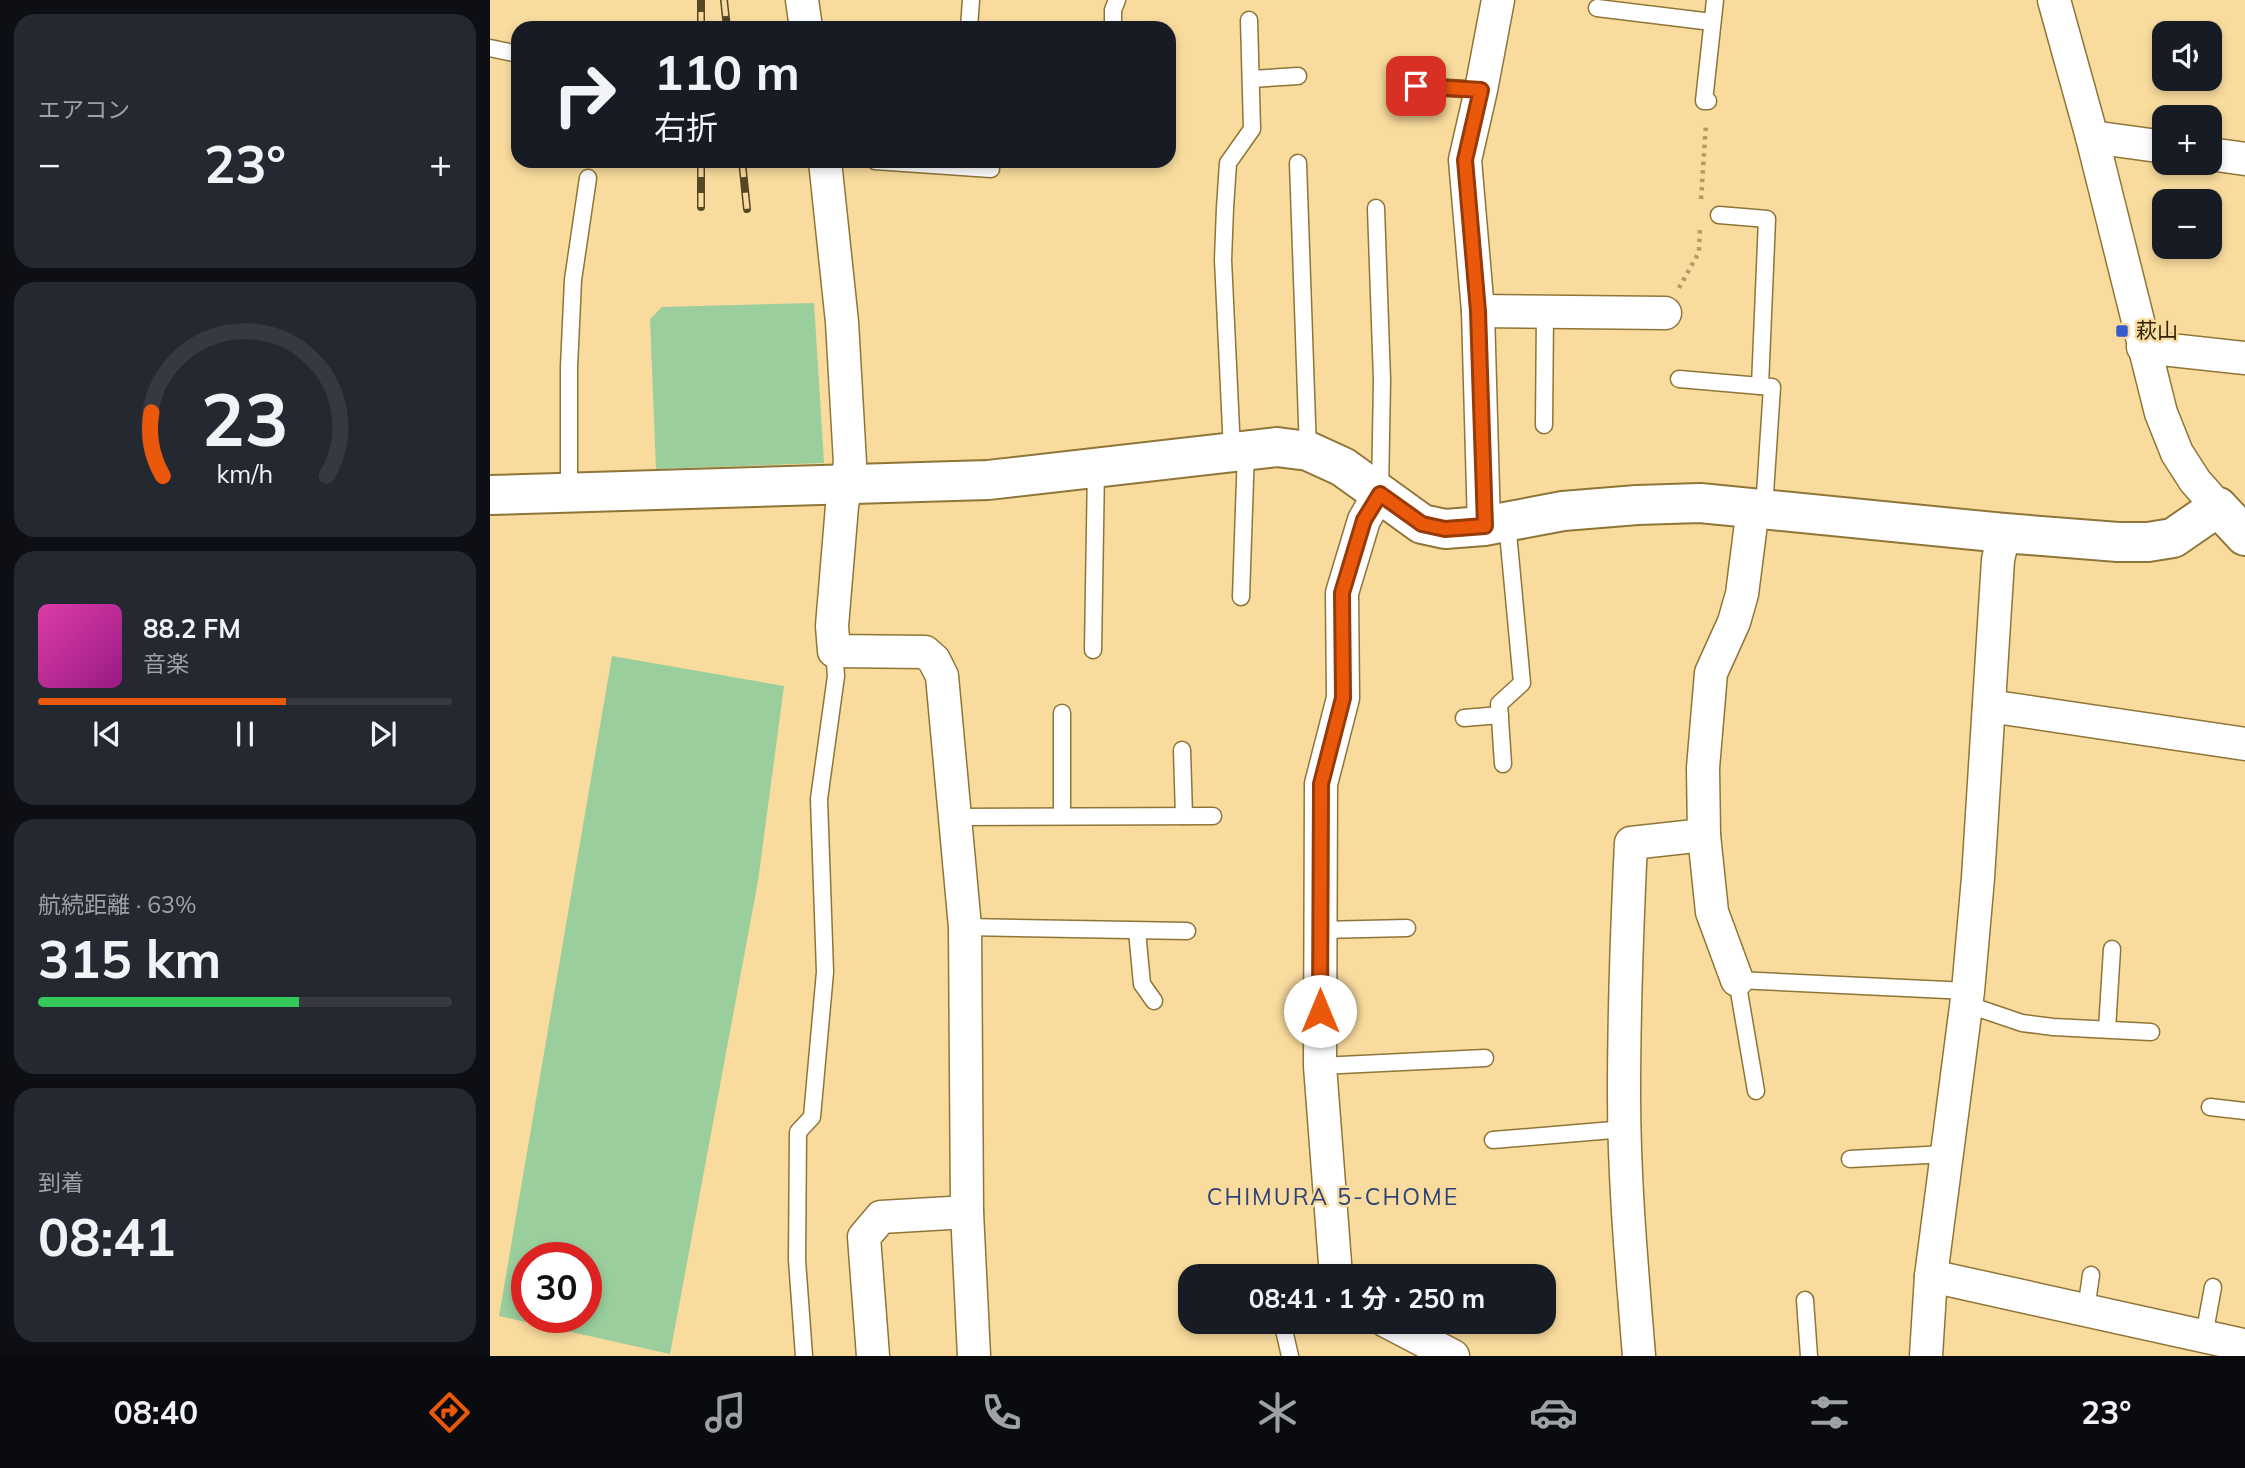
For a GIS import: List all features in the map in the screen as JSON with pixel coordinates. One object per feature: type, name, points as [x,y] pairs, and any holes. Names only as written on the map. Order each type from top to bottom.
[{"type":"street","points":[[802,0],[805,21]]},
{"type":"street","points":[[1496,524],[1465,160],[1498,0]]},
{"type":"street","points":[[2054,0],[2092,137],[2161,413],[2177,453],[2195,481],[2245,536]]},
{"type":"street","points":[[2092,137],[2152,145]]},
{"type":"street","points":[[2222,156],[2245,159]]},
{"type":"street","points":[[826,168],[842,322],[850,463],[842,506],[832,626],[834,651],[925,652],[934,660],[942,676],[965,927],[967,1212],[974,1356]]},
{"type":"street","points":[[1478,311],[1665,313]]},
{"type":"street","points":[[2143,347],[2245,358]]},
{"type":"street","points":[[490,495],[988,480],[1277,447],[1308,451],[1343,467],[1422,524],[1445,529],[1496,524],[1563,511],[1700,503],[2004,533],[2148,542],[2173,538],[2218,507]]},
{"type":"street","points":[[1334,1264],[1320,1066],[1321,784],[1343,698],[1342,593],[1364,520],[1380,494]]},
{"type":"street","points":[[1737,980],[1712,912],[1703,835],[1703,768],[1711,673],[1734,622],[1758,509]]},
{"type":"street","points":[[1925,1356],[1931,1276],[1967,997],[1998,560],[2004,533]]},
{"type":"street","points":[[1989,706],[2245,744]]},
{"type":"street","points":[[1639,1356],[1625,1129],[1626,950],[1631,843],[1703,835]]},
{"type":"street","points":[[873,1356],[864,1237],[881,1216],[967,1212]]},
{"type":"street","points":[[1931,1276],[2239,1344]]},
{"type":"street","points":[[1411,1334],[1453,1356]]},
{"type":"lane","points":[[970,21],[971,0]]},
{"type":"lane","points":[[1113,21],[1117,0]]},
{"type":"lane","points":[[1708,101],[1704,102],[1715,0]]},
{"type":"lane","points":[[1597,8],[1712,22]]},
{"type":"lane","points":[[1241,597],[1239,450],[1223,260],[1228,163],[1252,129],[1249,20]]},
{"type":"lane","points":[[490,48],[511,52]]},
{"type":"lane","points":[[1251,79],[1298,76]]},
{"type":"lane","points":[[1416,86],[1481,90]]},
{"type":"lane","points":[[1298,163],[1308,451]]},
{"type":"lane","points":[[976,168],[991,169]]},
{"type":"lane","points":[[569,492],[569,367],[573,280],[587,178]]},
{"type":"lane","points":[[1376,208],[1382,380],[1380,494]]},
{"type":"lane","points":[[1719,215],[1767,219],[1760,386]]},
{"type":"lane","points":[[1544,425],[1545,312]]},
{"type":"lane","points":[[1679,379],[1772,387],[1758,509]]},
{"type":"lane","points":[[1093,650],[1096,468]]},
{"type":"lane","points":[[1496,524],[1522,683],[1499,704],[1503,764]]},
{"type":"lane","points":[[804,1356],[797,1260],[798,1132],[812,1117],[825,972],[819,799],[836,676],[834,651]]},
{"type":"lane","points":[[1062,713],[1062,815]]},
{"type":"lane","points":[[1464,718],[1500,715]]},
{"type":"lane","points":[[1182,750],[1184,816]]},
{"type":"lane","points":[[956,817],[1213,816]]},
{"type":"lane","points":[[965,927],[1187,931]]},
{"type":"lane","points":[[1320,930],[1407,928]]},
{"type":"lane","points":[[1137,931],[1142,984],[1154,1002]]},
{"type":"lane","points":[[2107,1029],[2112,949]]},
{"type":"lane","points":[[1756,1091],[1737,980],[1967,997],[2022,1023],[2151,1032]]},
{"type":"lane","points":[[1320,1066],[1485,1058]]},
{"type":"lane","points":[[2210,1107],[2245,1111]]},
{"type":"lane","points":[[1493,1140],[1625,1129]]},
{"type":"lane","points":[[1850,1159],[1946,1154]]},
{"type":"lane","points":[[2085,1310],[2091,1275]]},
{"type":"lane","points":[[2204,1336],[2213,1287]]},
{"type":"lane","points":[[1805,1300],[1809,1356]]},
{"type":"lane","points":[[1285,1334],[1290,1356]]},
{"type":"green space","points":[[814,303],[824,463],[656,469],[650,319],[662,307]]},
{"type":"green space","points":[[612,656],[784,686],[758,881],[670,1354],[576,1333],[602,1333],[602,1242],[512,1242]]},
{"type":"green space","points":[[511,1246],[511,1319],[499,1316]]},
{"type":"railway","points":[[701,0],[701,21]]},
{"type":"railway","points":[[724,0],[726,21]]},
{"type":"railway","points":[[701,168],[701,207]]},
{"type":"railway","points":[[743,168],[747,209]]},
{"type":"place","name":"萩山","points":[[2122,331]]},
{"type":"district","name":"CHIMURA 5-CHOME","points":[[1333,1197]]},
{"type":"route","points":[[1320,1011],[1321,784],[1343,698],[1342,593],[1364,520],[1380,494],[1422,524],[1445,529],[1485,526],[1478,311],[1465,160],[1481,90],[1416,86]]}]
